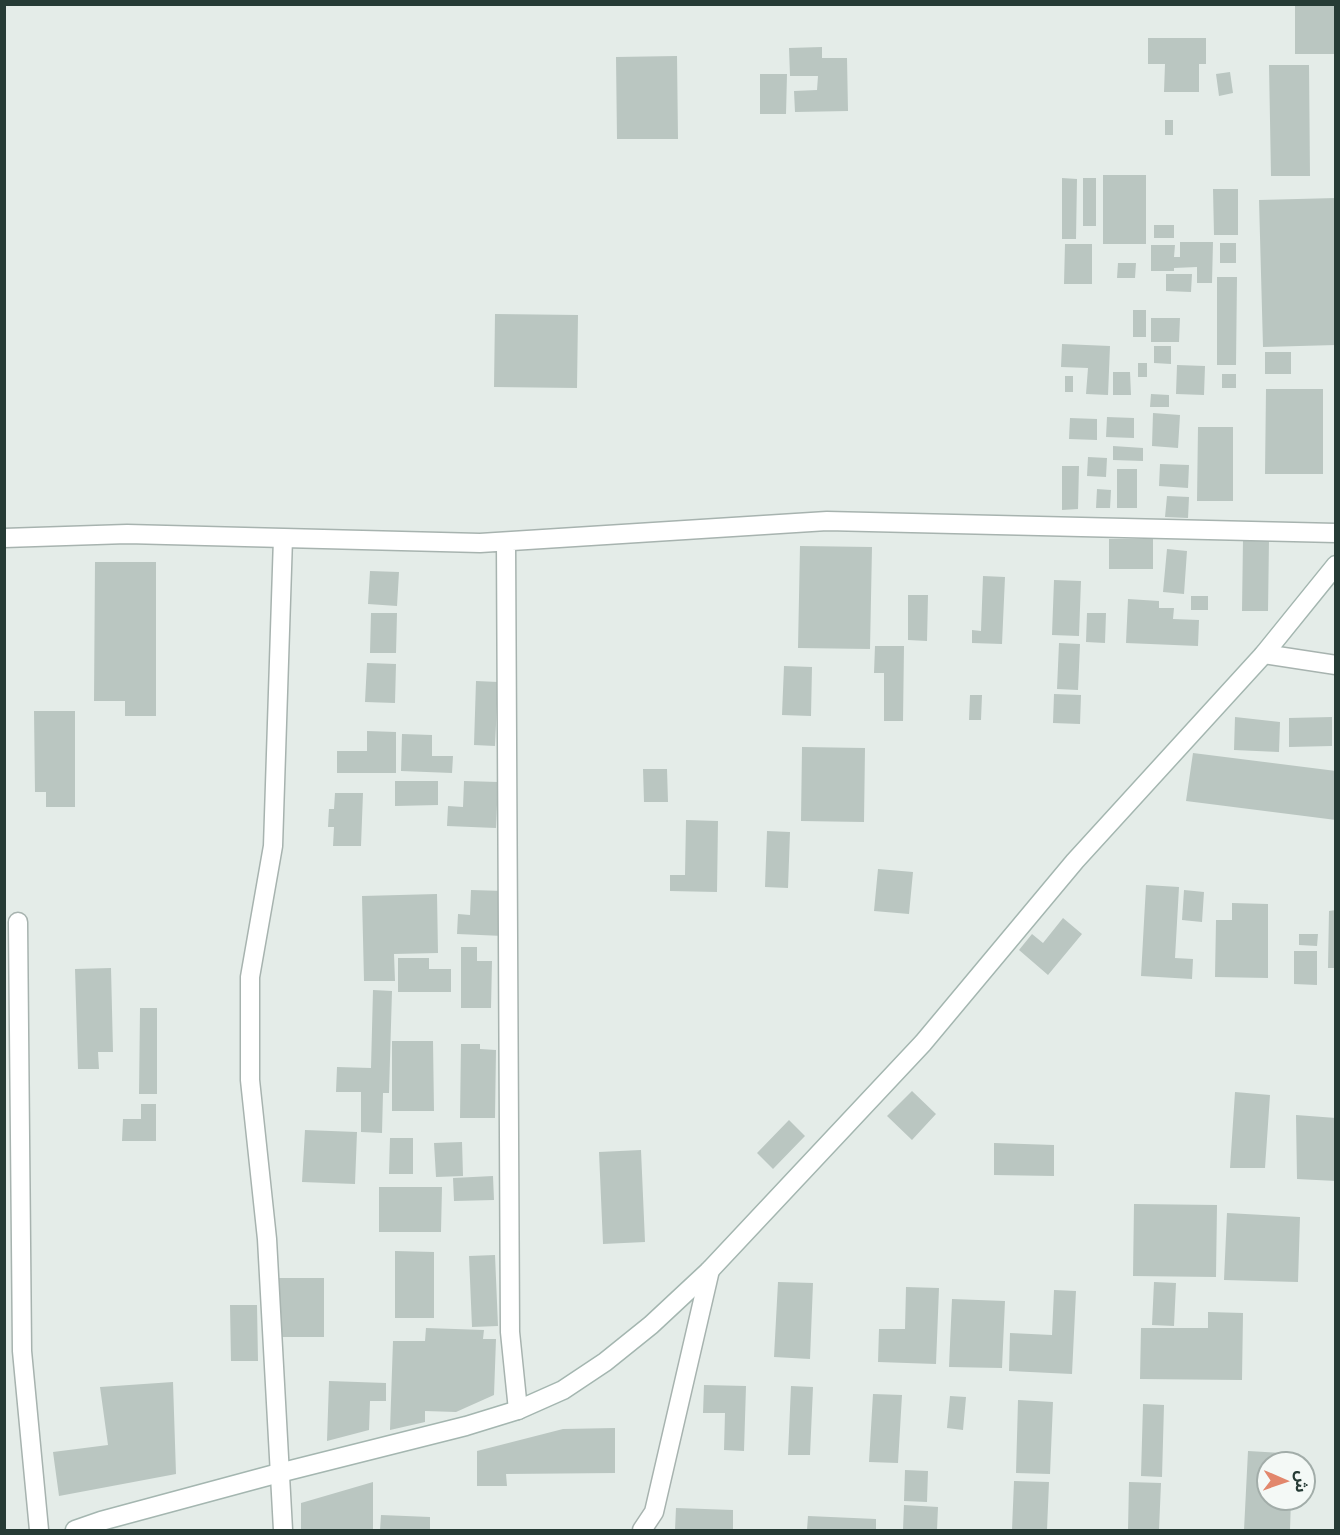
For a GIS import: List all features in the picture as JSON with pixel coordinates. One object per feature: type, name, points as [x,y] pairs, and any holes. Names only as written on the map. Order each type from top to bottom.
[{"type":"street","points":[[4,538],[128,534],[480,543],[827,521],[1335,533]]},
{"type":"street","points":[[283,538],[273,846],[250,977],[250,1080],[267,1239],[283,1530]]},
{"type":"street","points":[[506,542],[510,1332],[518,1410]]},
{"type":"street","points":[[75,1530],[101,1521],[466,1426],[518,1410],[563,1390],[605,1362],[651,1325],[710,1270],[923,1043],[1076,861],[1264,654],[1335,565]]},
{"type":"street","points":[[1264,654],[1335,665]]},
{"type":"street","points":[[18,922],[13,1257],[39,1530]]},
{"type":"street","points":[[642,1530],[654,1512],[710,1270]]},
{"type":"building","points":[[1295,4],[1336,4],[1336,54],[1295,54]]},
{"type":"building","points":[[1148,38],[1206,38],[1206,64],[1199,64],[1199,92],[1164,92],[1165,64],[1148,64]]},
{"type":"building","points":[[822,47],[822,58],[847,58],[848,111],[795,112],[794,91],[817,90],[818,76],[790,76],[789,48]]},
{"type":"building","points":[[677,56],[678,139],[617,139],[616,57]]},
{"type":"building","points":[[1269,65],[1309,65],[1310,176],[1271,176]]},
{"type":"building","points":[[1230,72],[1233,93],[1219,96],[1216,74]]},
{"type":"building","points":[[760,74],[787,74],[786,114],[760,114]]},
{"type":"building","points":[[1165,120],[1173,120],[1173,135],[1165,135]]},
{"type":"building","points":[[1103,175],[1146,175],[1146,244],[1103,244]]},
{"type":"building","points":[[1062,178],[1077,179],[1076,239],[1062,239]]},
{"type":"building","points":[[1083,178],[1096,178],[1096,226],[1083,226]]},
{"type":"building","points":[[1213,189],[1238,189],[1238,235],[1214,235]]},
{"type":"building","points":[[1336,198],[1336,345],[1263,347],[1259,200]]},
{"type":"building","points":[[1154,225],[1174,225],[1174,238],[1154,238]]},
{"type":"building","points":[[1180,242],[1213,242],[1212,283],[1197,283],[1197,267],[1174,268],[1174,271],[1151,271],[1151,245],[1175,245],[1174,257],[1180,257]]},
{"type":"building","points":[[1220,243],[1236,243],[1236,263],[1220,263]]},
{"type":"building","points":[[1065,244],[1092,244],[1092,284],[1064,284]]},
{"type":"building","points":[[1118,263],[1136,263],[1135,278],[1117,278]]},
{"type":"building","points":[[1166,274],[1192,274],[1191,292],[1166,291]]},
{"type":"building","points":[[1217,277],[1237,277],[1236,365],[1217,365]]},
{"type":"building","points":[[1133,310],[1146,310],[1146,337],[1133,337]]},
{"type":"building","points":[[495,314],[578,315],[577,388],[494,387]]},
{"type":"building","points":[[1151,318],[1180,318],[1179,342],[1151,342]]},
{"type":"building","points":[[1062,344],[1110,346],[1108,395],[1086,394],[1088,368],[1061,367]]},
{"type":"building","points":[[1154,346],[1171,346],[1171,364],[1154,363]]},
{"type":"building","points":[[1265,352],[1291,352],[1291,374],[1265,374]]},
{"type":"building","points":[[1138,363],[1147,363],[1147,377],[1138,377]]},
{"type":"building","points":[[1177,365],[1205,366],[1204,395],[1176,394]]},
{"type":"building","points":[[1113,372],[1130,372],[1131,395],[1113,395]]},
{"type":"building","points":[[1222,374],[1236,374],[1236,388],[1222,388]]},
{"type":"building","points":[[1065,376],[1073,376],[1073,392],[1065,392]]},
{"type":"building","points":[[1266,389],[1323,389],[1323,474],[1265,474]]},
{"type":"building","points":[[1151,394],[1169,395],[1169,407],[1150,407]]},
{"type":"building","points":[[1153,413],[1180,415],[1178,448],[1152,446]]},
{"type":"building","points":[[1107,417],[1134,418],[1134,438],[1106,437]]},
{"type":"building","points":[[1070,418],[1097,419],[1097,440],[1069,439]]},
{"type":"building","points":[[1198,427],[1233,427],[1233,501],[1197,501]]},
{"type":"building","points":[[1113,446],[1143,448],[1143,461],[1113,460]]},
{"type":"building","points":[[1088,457],[1107,458],[1106,477],[1087,476]]},
{"type":"building","points":[[1160,464],[1189,465],[1188,488],[1159,486]]},
{"type":"building","points":[[1062,466],[1079,466],[1078,509],[1062,510]]},
{"type":"building","points":[[1117,469],[1137,469],[1137,508],[1117,508]]},
{"type":"building","points":[[1097,489],[1111,490],[1110,508],[1096,508]]},
{"type":"building","points":[[1167,496],[1189,497],[1188,518],[1165,517]]},
{"type":"building","points":[[1109,539],[1153,539],[1153,569],[1109,569]]},
{"type":"building","points":[[1243,539],[1269,540],[1268,611],[1242,611]]},
{"type":"building","points":[[800,546],[872,547],[870,649],[798,648]]},
{"type":"building","points":[[1167,549],[1187,551],[1184,594],[1163,592]]},
{"type":"building","points":[[95,562],[156,562],[156,716],[125,716],[125,701],[94,701]]},
{"type":"building","points":[[370,571],[399,572],[397,606],[368,604]]},
{"type":"building","points":[[983,576],[1005,577],[1002,644],[972,643],[972,630],[981,631]]},
{"type":"building","points":[[1054,580],[1081,581],[1079,636],[1052,635]]},
{"type":"building","points":[[908,595],[928,595],[927,641],[908,640]]},
{"type":"building","points":[[1191,596],[1208,596],[1208,610],[1191,610]]},
{"type":"building","points":[[1128,599],[1159,601],[1159,608],[1174,608],[1173,619],[1199,620],[1198,646],[1126,643]]},
{"type":"building","points":[[371,613],[397,613],[396,653],[370,653]]},
{"type":"building","points":[[1087,613],[1106,613],[1105,643],[1086,642]]},
{"type":"building","points":[[1059,643],[1080,644],[1078,690],[1057,689]]},
{"type":"building","points":[[875,646],[904,646],[903,721],[884,721],[884,673],[874,673]]},
{"type":"building","points":[[367,663],[396,664],[395,703],[365,702]]},
{"type":"building","points":[[784,666],[812,667],[811,716],[782,715]]},
{"type":"building","points":[[476,681],[498,682],[495,746],[474,745]]},
{"type":"building","points":[[1054,694],[1081,695],[1080,724],[1053,723]]},
{"type":"building","points":[[970,695],[982,695],[981,720],[969,720]]},
{"type":"building","points":[[34,711],[75,711],[75,807],[46,807],[46,792],[35,792]]},
{"type":"building","points":[[1235,717],[1280,722],[1279,752],[1234,750]]},
{"type":"building","points":[[1332,717],[1332,746],[1289,747],[1289,718]]},
{"type":"building","points":[[367,731],[396,732],[396,773],[337,773],[337,751],[367,751]]},
{"type":"building","points":[[402,734],[432,735],[432,756],[453,756],[452,773],[401,771]]},
{"type":"building","points":[[802,747],[865,748],[864,822],[801,821]]},
{"type":"building","points":[[1193,753],[1336,771],[1336,820],[1186,801]]},
{"type":"building","points":[[643,769],[667,769],[668,802],[644,802]]},
{"type":"building","points":[[395,781],[438,781],[438,805],[395,806]]},
{"type":"building","points":[[464,781],[498,782],[496,828],[447,826],[448,806],[463,807]]},
{"type":"building","points":[[335,793],[363,793],[361,846],[333,846],[334,827],[328,827],[329,809],[334,809]]},
{"type":"building","points":[[686,820],[718,821],[717,892],[670,891],[670,875],[685,875]]},
{"type":"building","points":[[767,831],[790,832],[788,888],[765,887]]},
{"type":"building","points":[[878,869],[913,872],[909,914],[874,911]]},
{"type":"building","points":[[1146,885],[1179,887],[1175,958],[1193,959],[1192,979],[1141,976]]},
{"type":"building","points":[[471,890],[504,891],[503,936],[457,934],[458,914],[470,915]]},
{"type":"building","points":[[1184,890],[1204,892],[1202,922],[1182,920]]},
{"type":"building","points":[[437,894],[438,953],[394,954],[395,981],[364,981],[362,896]]},
{"type":"building","points":[[1232,903],[1268,904],[1268,978],[1215,977],[1216,920],[1232,920]]},
{"type":"building","points":[[1336,910],[1336,968],[1328,968],[1329,911]]},
{"type":"building","points":[[1063,918],[1082,934],[1048,975],[1019,950],[1032,934],[1043,943]]},
{"type":"building","points":[[1299,934],[1318,934],[1317,946],[1299,945]]},
{"type":"building","points":[[461,947],[477,947],[477,961],[492,961],[491,1008],[461,1008]]},
{"type":"building","points":[[1294,951],[1317,951],[1317,985],[1294,984]]},
{"type":"building","points":[[398,958],[429,958],[429,969],[451,969],[451,992],[398,992]]},
{"type":"building","points":[[111,968],[113,1052],[98,1052],[99,1069],[78,1069],[75,969]]},
{"type":"building","points":[[373,990],[392,991],[389,1093],[383,1093],[382,1133],[361,1132],[361,1092],[336,1092],[337,1067],[371,1068]]},
{"type":"building","points":[[140,1008],[157,1008],[157,1094],[139,1094]]},
{"type":"building","points":[[392,1041],[433,1041],[434,1111],[392,1111]]},
{"type":"building","points":[[461,1044],[480,1044],[480,1049],[496,1050],[495,1118],[460,1118]]},
{"type":"building","points":[[912,1091],[936,1114],[912,1140],[887,1116]]},
{"type":"building","points":[[1235,1092],[1270,1095],[1265,1168],[1230,1168]]},
{"type":"building","points":[[141,1104],[156,1104],[156,1141],[122,1141],[123,1119],[141,1119]]},
{"type":"building","points":[[1296,1115],[1336,1118],[1336,1181],[1297,1179]]},
{"type":"building","points":[[789,1120],[805,1136],[773,1169],[757,1153]]},
{"type":"building","points":[[305,1130],[357,1132],[355,1184],[302,1182]]},
{"type":"building","points":[[390,1138],[413,1138],[413,1174],[389,1174]]},
{"type":"building","points":[[462,1142],[463,1176],[436,1177],[434,1143]]},
{"type":"building","points":[[994,1143],[1054,1145],[1054,1176],[994,1175]]},
{"type":"building","points":[[641,1150],[645,1242],[603,1244],[599,1152]]},
{"type":"building","points":[[493,1176],[494,1200],[454,1201],[453,1178]]},
{"type":"building","points":[[379,1187],[442,1187],[441,1232],[379,1232]]},
{"type":"building","points":[[1134,1204],[1217,1205],[1216,1277],[1133,1276]]},
{"type":"building","points":[[1227,1213],[1300,1217],[1298,1282],[1224,1280]]},
{"type":"building","points":[[395,1251],[434,1252],[434,1318],[395,1318]]},
{"type":"building","points":[[495,1255],[498,1326],[472,1327],[469,1256]]},
{"type":"building","points":[[278,1278],[324,1278],[324,1337],[278,1337]]},
{"type":"building","points":[[778,1282],[813,1283],[810,1359],[774,1357]]},
{"type":"building","points":[[1154,1282],[1176,1283],[1174,1326],[1152,1325]]},
{"type":"building","points":[[906,1287],[939,1288],[936,1364],[878,1362],[879,1329],[905,1329]]},
{"type":"building","points":[[1054,1290],[1076,1291],[1072,1374],[1009,1371],[1010,1333],[1052,1335]]},
{"type":"building","points":[[952,1299],[1005,1301],[1002,1368],[949,1367]]},
{"type":"building","points":[[230,1305],[257,1305],[258,1361],[231,1361]]},
{"type":"building","points":[[1208,1312],[1243,1313],[1242,1380],[1140,1379],[1141,1328],[1208,1328]]},
{"type":"building","points":[[426,1328],[484,1330],[483,1339],[496,1339],[494,1395],[456,1412],[425,1411],[425,1422],[390,1430],[393,1341],[425,1341]]},
{"type":"building","points":[[329,1381],[386,1383],[386,1401],[370,1401],[369,1430],[327,1441]]},
{"type":"building","points":[[173,1382],[176,1474],[59,1496],[53,1452],[108,1445],[100,1387]]},
{"type":"building","points":[[704,1385],[746,1386],[744,1451],[724,1450],[725,1413],[703,1413]]},
{"type":"building","points":[[791,1386],[813,1387],[810,1455],[788,1455]]},
{"type":"building","points":[[873,1394],[902,1395],[898,1463],[869,1462]]},
{"type":"building","points":[[950,1396],[966,1397],[963,1430],[947,1428]]},
{"type":"building","points":[[1018,1400],[1053,1402],[1050,1474],[1016,1473]]},
{"type":"building","points":[[1143,1404],[1164,1405],[1162,1477],[1141,1476]]},
{"type":"building","points":[[615,1428],[615,1473],[506,1474],[507,1486],[477,1486],[477,1451],[563,1429]]},
{"type":"building","points":[[1248,1451],[1256,1451],[1256,1511],[1291,1511],[1290,1530],[1244,1530]]},
{"type":"building","points":[[905,1470],[928,1471],[927,1502],[904,1501]]},
{"type":"building","points":[[1014,1481],[1049,1482],[1047,1530],[1012,1530]]},
{"type":"building","points":[[373,1482],[373,1530],[301,1530],[301,1503]]},
{"type":"building","points":[[1129,1482],[1161,1483],[1159,1530],[1128,1530]]},
{"type":"building","points":[[904,1505],[938,1507],[937,1530],[903,1530]]},
{"type":"building","points":[[676,1508],[733,1510],[733,1530],[675,1530]]},
{"type":"building","points":[[381,1515],[430,1517],[430,1530],[380,1530]]},
{"type":"building","points":[[808,1516],[876,1519],[876,1530],[807,1530]]}]
